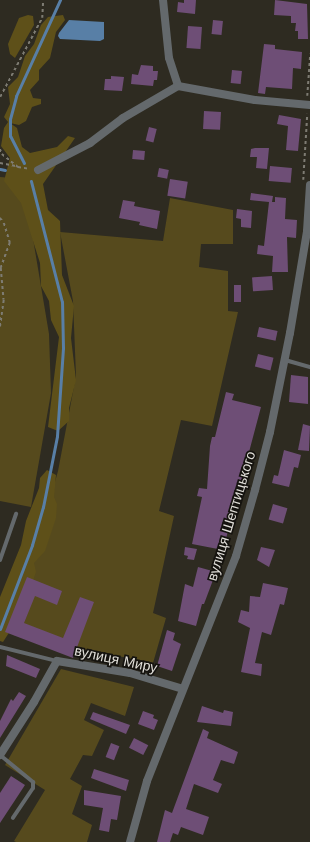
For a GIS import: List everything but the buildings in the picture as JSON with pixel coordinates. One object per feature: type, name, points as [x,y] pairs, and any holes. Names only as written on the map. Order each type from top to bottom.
[{"type":"street","points":[[163,0],[169,58],[178,86]]},
{"type":"street","points":[[38,170],[90,143],[123,118],[178,86],[255,100],[308,105]]},
{"type":"street","name":"вулиця Шептицького","points":[[130,842],[147,780],[236,556],[270,432],[306,232],[306,184]]},
{"type":"street","name":"вулиця Миру","points":[[0,755],[34,702],[57,661],[130,673],[183,689]]},
{"type":"lane","points":[[284,360],[310,367]]},
{"type":"lane","points":[[0,560],[16,514]]},
{"type":"lane","points":[[0,647],[57,661]]},
{"type":"lane","points":[[0,755],[33,782],[32,788],[12,818]]},
{"type":"path","points":[[0,97],[42,18],[43,0]]},
{"type":"path","points":[[306,184],[310,54]]},
{"type":"path","points":[[0,149],[2,154],[18,167]]},
{"type":"path","points":[[0,163],[38,170]]},
{"type":"path","points":[[0,218],[4,223],[10,243],[2,268],[4,300],[0,326]]},
{"type":"shaded area","points":[[28,15],[33,16],[34,25],[15,58],[10,54],[8,44],[19,18]]},
{"type":"shaded area","points":[[63,15],[65,20],[56,32],[50,58],[39,70],[39,80],[30,90],[33,98],[41,99],[41,104],[32,107],[26,121],[19,125],[10,123],[17,128],[22,147],[30,153],[57,147],[68,136],[75,138],[43,184],[48,210],[60,221],[62,275],[74,306],[71,338],[76,380],[69,408],[69,421],[58,431],[48,427],[59,337],[51,320],[49,301],[41,286],[40,263],[21,203],[4,181],[10,158],[1,146],[4,128],[8,122],[4,117],[10,104],[8,87],[18,77],[25,56],[34,44],[41,25],[48,17]]},
{"type":"shaded area","points":[[0,177],[23,179],[49,334],[51,393],[31,507],[0,501]]},
{"type":"shaded area","points":[[170,198],[233,210],[233,244],[201,244],[199,267],[228,271],[228,311],[238,312],[212,426],[181,420],[159,511],[174,516],[153,613],[166,618],[153,663],[13,635],[58,471],[76,376],[73,301],[60,232],[163,241]]},
{"type":"shaded area","points":[[47,470],[56,475],[54,497],[57,504],[56,518],[45,551],[34,563],[36,572],[21,614],[3,642],[0,641],[0,597],[21,545],[26,521],[39,488],[40,478]]},
{"type":"shaded area","points":[[61,669],[134,687],[125,716],[91,703],[84,720],[104,730],[92,756],[83,755],[70,779],[82,786],[72,814],[92,825],[87,842],[16,842],[14,841],[45,790],[5,765]]},
{"type":"water","points":[[69,20],[104,22],[104,39],[100,41],[60,39],[58,36],[59,33]]},
{"type":"waterway","points":[[24,163],[10,136],[10,119],[16,96],[60,0]]},
{"type":"waterway","points":[[0,169],[5,170]]},
{"type":"waterway","points":[[0,629],[32,545],[43,507],[57,436],[63,348],[62,302],[31,181]]}]
